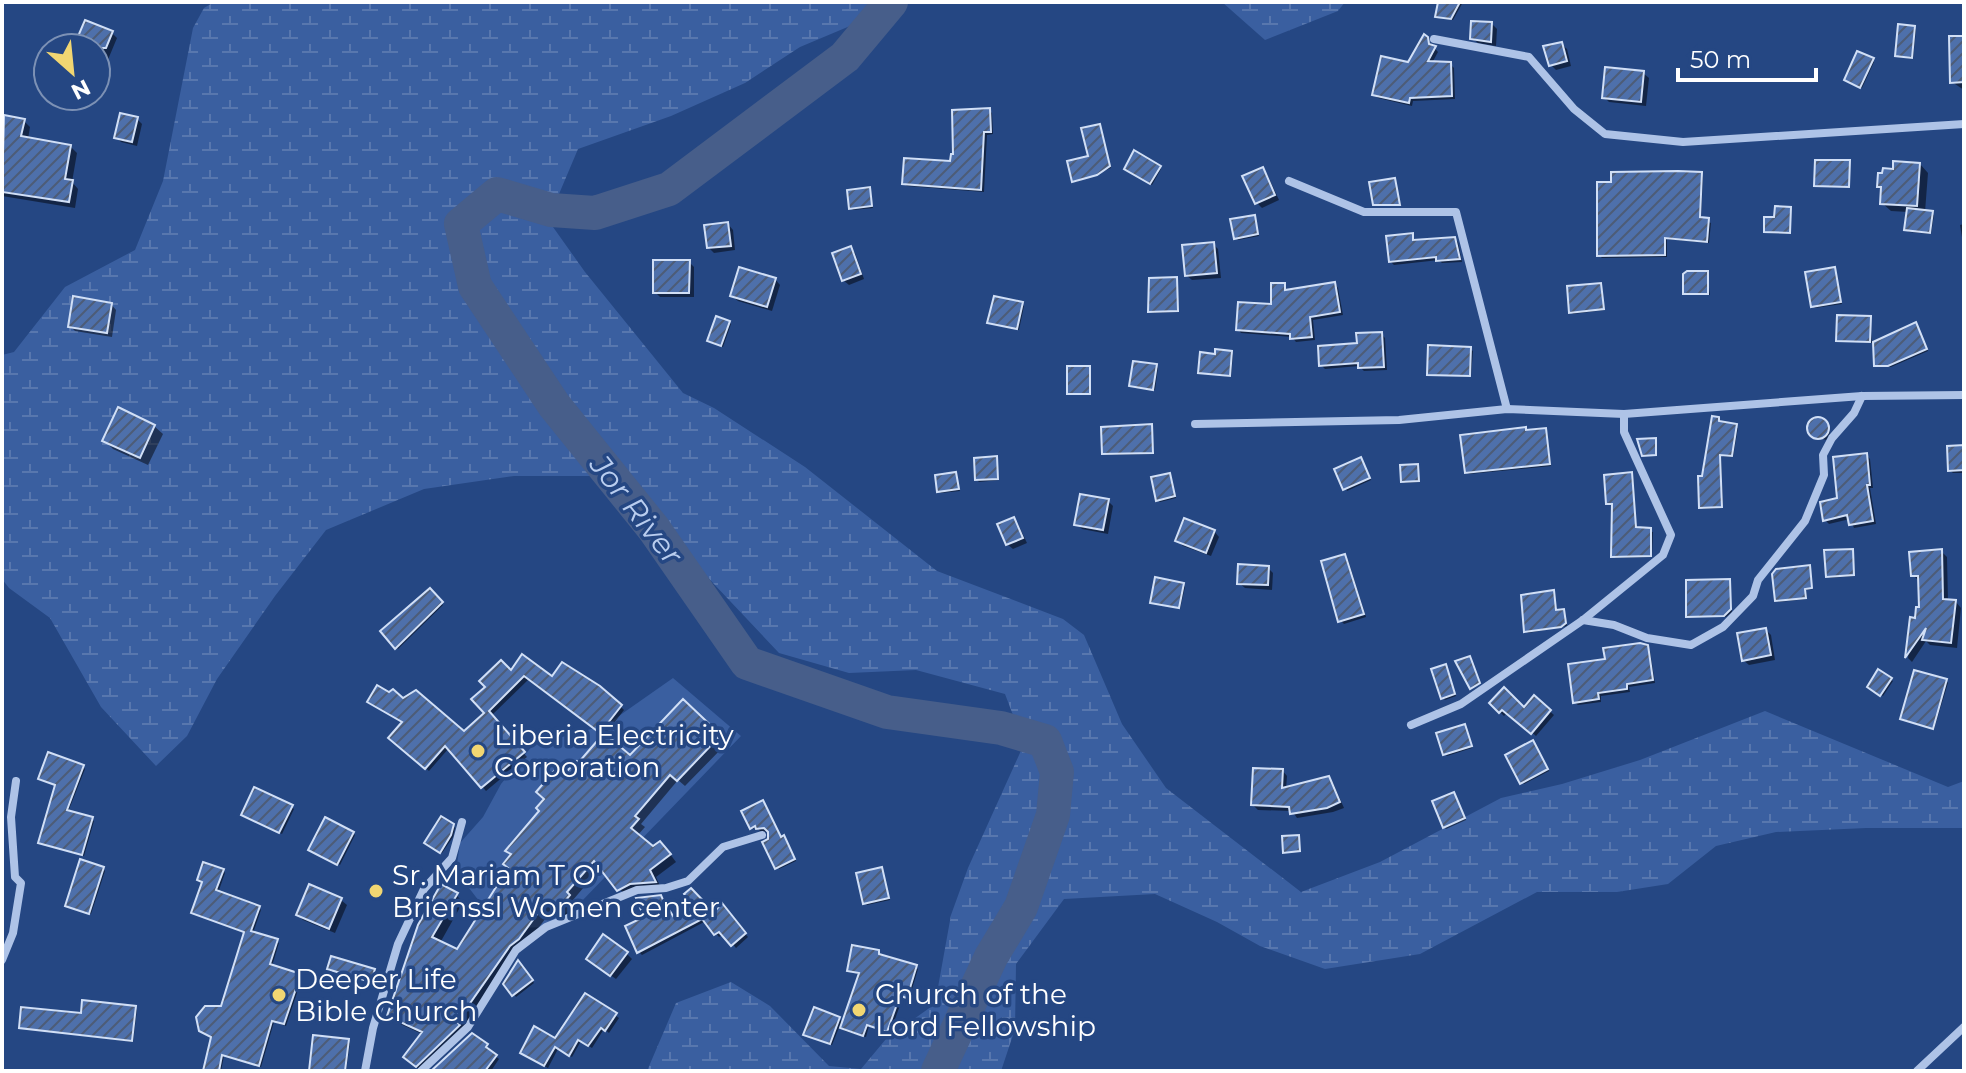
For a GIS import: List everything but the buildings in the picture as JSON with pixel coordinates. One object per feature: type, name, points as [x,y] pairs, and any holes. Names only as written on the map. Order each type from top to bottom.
[{"type":"street","points":[[1434,39],[1529,57],[1574,109],[1605,134],[1683,142],[1964,124]]},
{"type":"street","points":[[1289,181],[1364,212],[1456,212],[1507,409]]},
{"type":"street","points":[[1195,424],[1399,420],[1507,409],[1624,414],[1862,396],[1964,395]]},
{"type":"street","points":[[1583,620],[1614,625],[1647,638],[1691,645],[1723,627],[1753,596],[1758,580],[1805,521],[1824,475],[1823,455],[1832,438],[1854,413],[1862,396]]},
{"type":"street","points":[[1411,725],[1461,704],[1583,620],[1663,555],[1671,535],[1624,432],[1624,414]]},
{"type":"street","points":[[2,960],[13,933],[21,883],[15,877],[11,817],[16,781]]},
{"type":"street","points":[[365,1071],[373,1028],[398,944],[424,889],[452,858],[462,822]]},
{"type":"street","points":[[421,1071],[468,1027],[516,950],[546,927],[637,890],[666,888],[688,881],[723,847],[762,835]]},
{"type":"street","points":[[1917,1071],[1964,1027]]},
{"type":"green space","points":[[214,2],[907,2],[800,47],[745,83],[671,116],[578,149],[548,220],[585,272],[683,393],[714,408],[805,467],[937,571],[1063,619],[1084,635],[1122,724],[1166,788],[1301,892],[1380,862],[1501,798],[1562,784],[1640,760],[1765,711],[1948,787],[1964,781],[1964,828],[1776,832],[1716,846],[1668,884],[1617,892],[1537,892],[1420,954],[1325,969],[1260,946],[1217,922],[1155,894],[1064,899],[1016,964],[1015,1029],[1001,1071],[647,1071],[676,1003],[731,982],[770,1006],[829,1066],[861,1069],[886,1039],[935,1004],[951,915],[968,868],[1024,744],[1005,694],[916,670],[849,673],[779,653],[612,476],[514,476],[424,489],[326,530],[217,679],[187,736],[156,766],[101,707],[50,618],[9,588],[2,579],[2,355],[14,352],[65,287],[135,250],[163,181],[193,28],[204,8]]},
{"type":"green space","points":[[1222,2],[1345,2],[1338,11],[1265,40]]},
{"type":"green space","points":[[673,678],[741,736],[580,903],[546,927],[514,928],[479,901],[456,871],[460,843],[483,817],[501,784],[533,745],[606,725]]},
{"type":"waterway","name":"Jor River","points":[[891,2],[845,57],[669,189],[595,213],[551,210],[497,194],[461,224],[475,286],[554,405],[654,529],[747,663],[887,712],[1001,728],[1045,741],[1057,772],[1053,815],[1021,907],[991,957],[938,1071]]},
{"type":"place","name":"Liberia Electricity Corporation","points":[[478,751]]},
{"type":"place","name":"Sr. Mariam T O' Brienssl Women center","points":[[376,891]]},
{"type":"place","name":"Deeper Life Bible Church","points":[[279,995]]},
{"type":"place","name":"Church of the Lord Fellowship","points":[[859,1010]]}]
